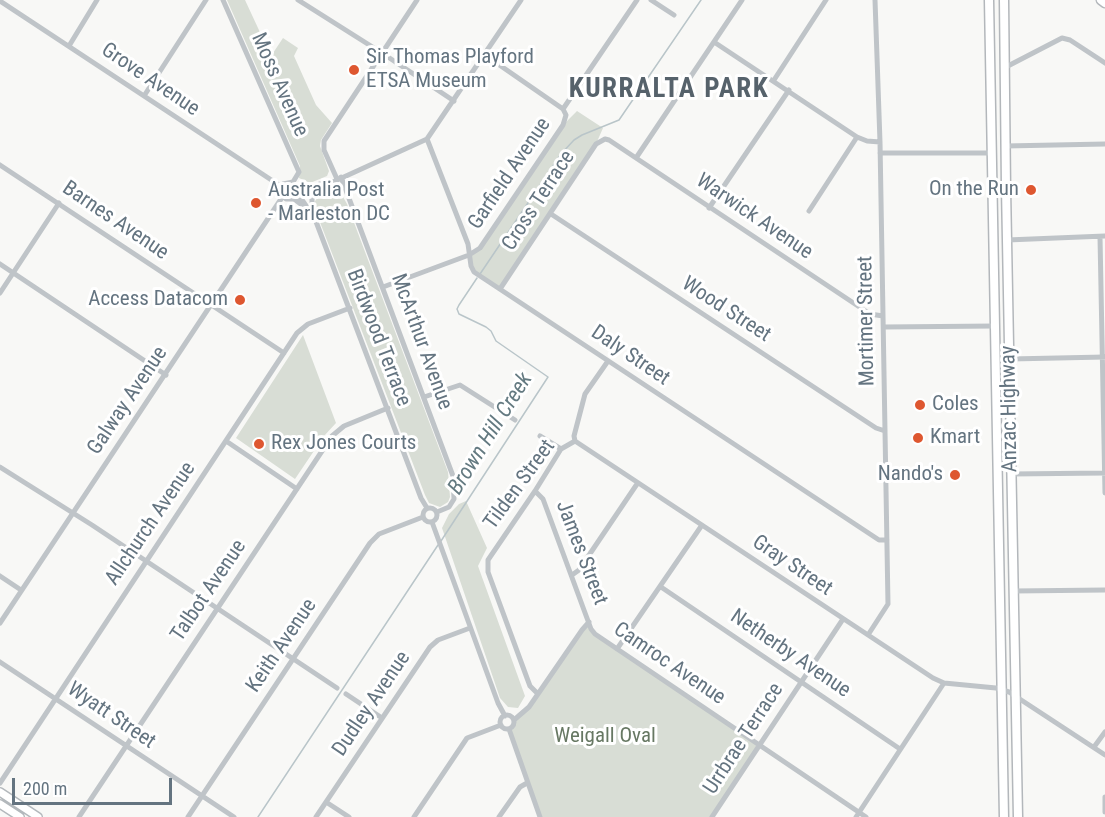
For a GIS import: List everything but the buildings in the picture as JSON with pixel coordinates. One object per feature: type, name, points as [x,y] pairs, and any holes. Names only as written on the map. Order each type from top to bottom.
[{"type":"highway","name":"Anzac Highway","points":[[989,0],[1004,817]]},
{"type":"highway","name":"Anzac Highway","points":[[1004,0],[1018,817]]},
{"type":"highway","points":[[1101,0],[1105,3]]},
{"type":"highway","points":[[990,53],[997,36],[1000,34],[1004,36]]},
{"type":"highway","points":[[992,187],[999,189],[1006,177]]},
{"type":"highway","points":[[993,205],[998,198],[1006,200]]},
{"type":"highway","points":[[994,292],[1008,291]]},
{"type":"highway","points":[[998,492],[1004,488],[1011,474]]},
{"type":"highway","points":[[1000,557],[1006,547],[1013,548]]},
{"type":"highway","points":[[1001,642],[1015,641]]},
{"type":"highway","points":[[1003,787],[1009,780],[1018,779]]},
{"type":"main road","points":[[0,792],[38,817]]},
{"type":"main road","points":[[1,807],[20,817]]},
{"type":"street","points":[[69,46],[98,0]]},
{"type":"street","points":[[144,96],[206,0]]},
{"type":"street","name":"Moss Avenue","points":[[223,0],[299,172],[293,182]]},
{"type":"street","points":[[382,53],[417,0]]},
{"type":"street","points":[[297,193],[317,189],[427,139],[521,0]]},
{"type":"street","name":"Garfield Avenue","points":[[383,287],[470,255],[480,248],[563,125],[566,115],[563,109],[637,0]]},
{"type":"street","points":[[651,0],[675,15]]},
{"type":"street","points":[[636,158],[742,0]]},
{"type":"street","points":[[774,80],[826,0]]},
{"type":"street","name":"Mortimer Street","points":[[868,635],[888,604],[884,327],[875,0]]},
{"type":"street","name":"Grove Avenue","points":[[0,1],[282,187]]},
{"type":"street","points":[[300,1],[454,101]]},
{"type":"street","points":[[1004,68],[1062,38],[1070,40],[1105,63]]},
{"type":"street","points":[[714,42],[857,137],[880,142]]},
{"type":"street","name":"McArthur Avenue","points":[[382,53],[324,141],[324,150],[339,178],[383,287],[455,486],[452,503],[437,512]]},
{"type":"street","points":[[485,55],[563,109]]},
{"type":"street","points":[[709,208],[789,90]]},
{"type":"street","points":[[809,211],[857,137]]},
{"type":"street","name":"Daly Street","points":[[427,139],[468,244],[474,272],[879,540],[887,540]]},
{"type":"street","name":"Cross Terrace","points":[[500,289],[596,144],[600,140],[609,140]]},
{"type":"street","name":"Warwick Avenue","points":[[609,140],[870,314],[883,316]]},
{"type":"street","points":[[1005,146],[1105,144]]},
{"type":"street","points":[[880,153],[991,153]]},
{"type":"street","name":"Barnes Avenue","points":[[0,165],[284,353]]},
{"type":"street","points":[[297,193],[293,182],[286,182],[282,187],[283,196],[286,199],[307,188],[339,178]]},
{"type":"street","points":[[312,212],[312,197],[317,189]]},
{"type":"street","name":"Birdwood Terrace","points":[[297,193],[312,212],[421,498],[427,508]]},
{"type":"street","name":"Galway Avenue","points":[[0,623],[283,196]]},
{"type":"street","points":[[0,293],[59,203]]},
{"type":"street","name":"Wood Street","points":[[551,214],[876,428],[885,430]]},
{"type":"street","points":[[1007,240],[1103,237],[1105,493]]},
{"type":"street","points":[[0,264],[165,375]]},
{"type":"street","name":"Allchurch Avenue","points":[[0,783],[297,333],[308,324],[350,308]]},
{"type":"street","points":[[884,327],[995,326]]},
{"type":"street","points":[[1010,359],[1104,357]]},
{"type":"street","name":"Tilden Street","points":[[538,694],[530,686],[487,566],[493,550],[536,491],[561,449],[575,441],[574,436],[585,394],[608,361]]},
{"type":"street","points":[[424,397],[460,385],[515,420]]},
{"type":"street","name":"Talbot Avenue","points":[[79,817],[338,430],[388,408]]},
{"type":"street","points":[[540,436],[561,449]]},
{"type":"street","points":[[226,441],[297,489]]},
{"type":"street","name":"Gray Street","points":[[575,441],[933,678],[944,683],[1001,689],[1016,696],[1105,755]]},
{"type":"street","points":[[0,467],[337,688]]},
{"type":"street","points":[[1011,474],[1105,473]]},
{"type":"street","points":[[572,575],[579,570],[638,484]]},
{"type":"street","name":"James Street","points":[[536,491],[543,499],[590,626]]},
{"type":"street","points":[[427,508],[432,508],[437,512],[432,522],[423,517],[424,510],[427,508]]},
{"type":"street","name":"Keith Avenue","points":[[188,817],[374,538],[423,517]]},
{"type":"street","points":[[432,522],[504,716]]},
{"type":"street","points":[[617,649],[702,525]]},
{"type":"street","points":[[0,576],[21,590]]},
{"type":"street","name":"Netherby Avenue","points":[[661,587],[900,749]]},
{"type":"street","points":[[1014,591],[1105,590]]},
{"type":"street","name":"Urrbrae Terrace","points":[[712,817],[843,619]]},
{"type":"street","points":[[501,725],[509,729],[514,725],[514,720],[529,707],[582,630],[590,626]]},
{"type":"street","name":"Camroc Avenue","points":[[590,626],[595,634],[759,746]]},
{"type":"street","name":"Dudley Avenue","points":[[316,817],[433,644],[470,628]]},
{"type":"street","name":"Wyatt Street","points":[[0,662],[234,817]]},
{"type":"street","points":[[857,815],[944,683]]},
{"type":"street","points":[[346,694],[382,718]]},
{"type":"street","points":[[504,716],[509,716],[514,720]]},
{"type":"street","points":[[501,725],[504,716]]},
{"type":"street","points":[[414,817],[467,738],[501,725]]},
{"type":"street","points":[[509,729],[540,817]]},
{"type":"street","points":[[1094,747],[1105,732]]},
{"type":"street","points":[[759,746],[857,815],[866,817]]},
{"type":"street","points":[[499,817],[520,787],[527,783]]},
{"type":"street","points":[[1105,797],[1105,812]]},
{"type":"street","points":[[326,802],[349,817]]},
{"type":"green space","points":[[227,0],[245,0],[271,56],[283,38],[298,48],[294,56],[316,105],[332,123],[321,140],[320,146],[329,171],[327,176],[310,183],[299,178],[300,166]]},
{"type":"green space","points":[[577,111],[603,128],[596,144],[500,289],[472,269],[469,255],[480,248],[563,125]]},
{"type":"green space","points":[[338,188],[347,204],[448,472],[450,497],[448,502],[440,507],[429,503],[425,495],[313,204],[318,197]]},
{"type":"green space","points":[[303,335],[336,423],[324,436],[295,479],[236,438]]},
{"type":"green space","points":[[466,501],[487,548],[478,566],[525,696],[518,708],[508,707],[500,698],[442,528],[449,514],[459,504]]},
{"type":"green space","name":"Weigall Oval","points":[[589,622],[595,634],[759,746],[712,817],[540,817],[509,729],[514,725],[514,720],[529,707]]},
{"type":"waterway","name":"Brown Hill Creek","points":[[480,274],[561,154],[582,135],[619,120],[701,0]]},
{"type":"waterway","name":"Brown Hill Creek","points":[[441,541],[548,377],[496,341],[486,327],[459,314],[457,309],[477,278]]},
{"type":"waterway","name":"Brown Hill Creek","points":[[258,817],[438,545]]},
{"type":"place","name":"Sir Thomas Playford ETSA Museum","points":[[354,70]]},
{"type":"place","name":"On the Run","points":[[1031,190]]},
{"type":"place","name":"Australia Post - Marleston DC","points":[[256,203]]},
{"type":"place","name":"Access Datacom","points":[[240,300]]},
{"type":"place","name":"Coles","points":[[920,405]]},
{"type":"place","name":"Kmart","points":[[918,438]]},
{"type":"place","name":"Rex Jones Courts","points":[[259,444]]},
{"type":"place","name":"Nando's","points":[[955,475]]},
{"type":"district","name":"KURRALTA PARK","points":[[669,90]]}]
